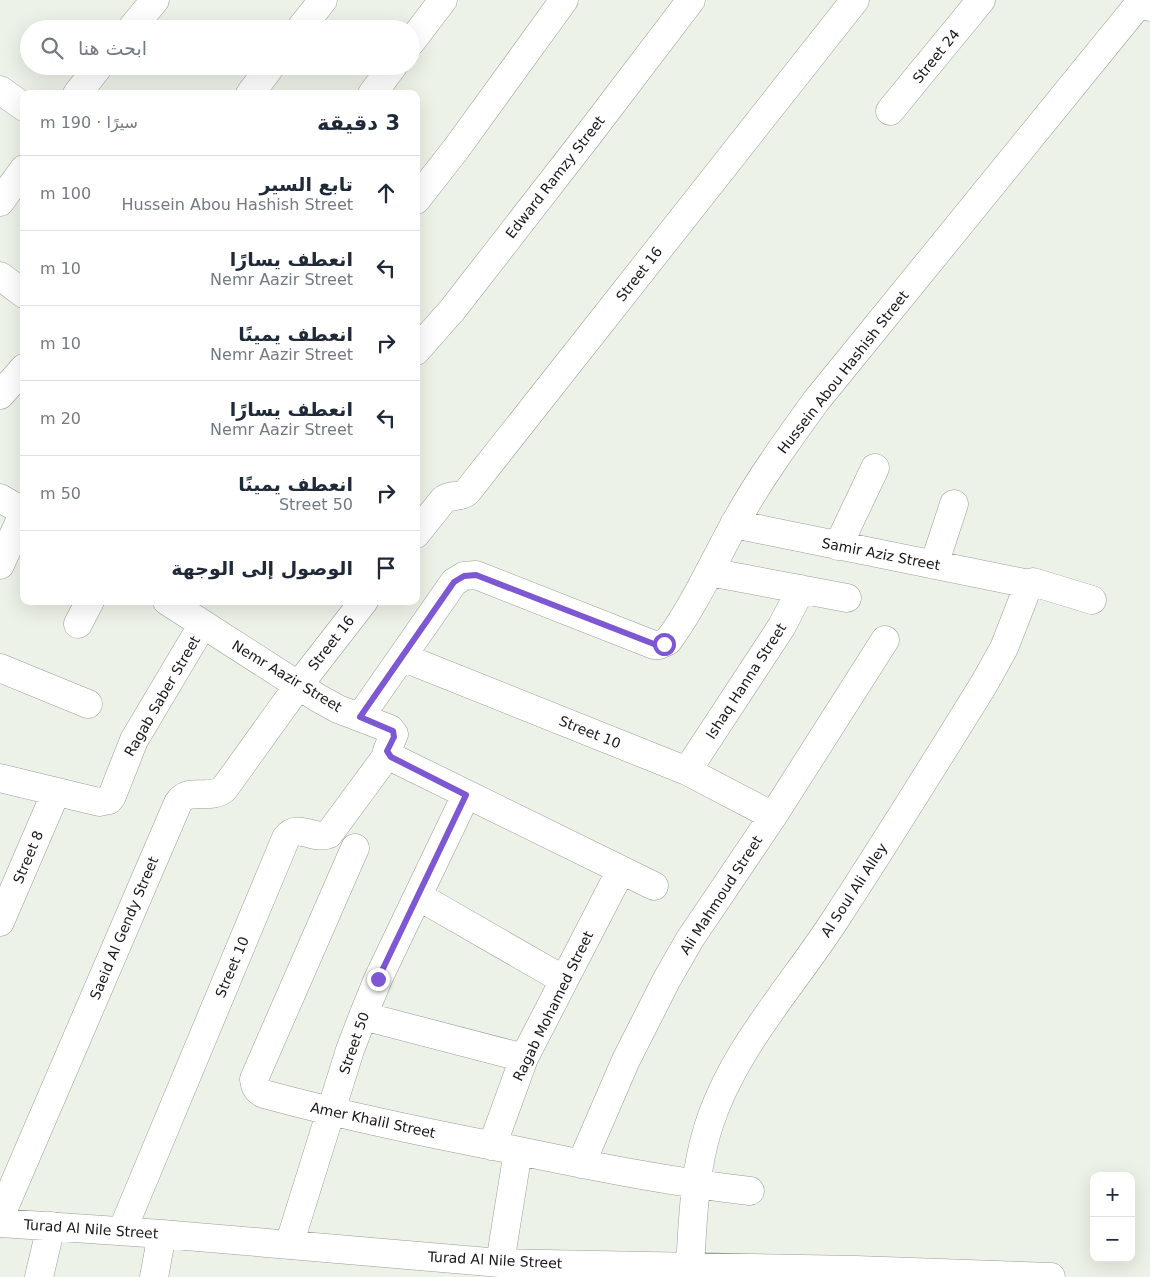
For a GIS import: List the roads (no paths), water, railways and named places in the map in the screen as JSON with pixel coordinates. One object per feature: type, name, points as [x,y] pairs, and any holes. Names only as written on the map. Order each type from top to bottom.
[{"type":"street","points":[[138,20],[155,0]]},
{"type":"street","points":[[307,20],[322,0]]},
{"type":"street","points":[[420,30],[443,0]]},
{"type":"street","points":[[420,195],[456,149],[564,0]]},
{"type":"street","name":"Edward Ramzy Street","points":[[420,346],[453,309],[691,0]]},
{"type":"street","name":"Street 16","points":[[420,529],[443,500],[449,497],[464,495],[467,492],[855,0]]},
{"type":"street","name":"Street 24","points":[[890,112],[982,0]]},
{"type":"street","points":[[1142,0],[1150,7]]},
{"type":"street","name":"Hussein Abou Hashish Street","points":[[360,717],[454,582],[464,576],[476,575],[659,645],[664,644],[671,637],[709,572],[734,524],[787,441],[816,401],[1142,0]]},
{"type":"street","points":[[80,90],[92,75]]},
{"type":"street","points":[[253,90],[264,75]]},
{"type":"street","points":[[375,90],[386,75]]},
{"type":"street","points":[[0,90],[20,104]]},
{"type":"street","points":[[0,202],[20,174]]},
{"type":"street","points":[[0,276],[20,291]]},
{"type":"street","points":[[0,395],[20,372]]},
{"type":"street","points":[[838,546],[875,468]]},
{"type":"street","points":[[0,498],[20,510]]},
{"type":"street","points":[[934,565],[954,504]]},
{"type":"street","points":[[0,565],[20,521]]},
{"type":"street","name":"Samir Aziz Street","points":[[734,524],[1028,584]]},
{"type":"street","points":[[709,572],[847,598]]},
{"type":"street","points":[[1028,584],[1033,582],[1092,600]]},
{"type":"street","name":"Al Soul Ali Alley","points":[[690,1266],[700,1157],[708,1128],[732,1071],[747,1045],[835,921],[984,684],[1004,648],[1028,584]]},
{"type":"street","name":"Ishaq Hanna Street","points":[[687,771],[782,626],[801,589]]},
{"type":"street","name":"Nemr Aazir Street","points":[[173,605],[298,686],[338,708],[393,731],[394,737],[388,754]]},
{"type":"street","name":"Street 16","points":[[298,686],[361,605]]},
{"type":"street","name":"Ragab Saber Street","points":[[56,792],[99,802],[109,800],[134,740],[204,624]]},
{"type":"street","name":"Ali Mahmoud Street","points":[[581,1164],[626,1060],[667,978],[690,939],[773,816],[885,640]]},
{"type":"street","name":"Street 10","points":[[402,657],[687,771],[773,816]]},
{"type":"street","points":[[0,668],[88,704]]},
{"type":"street","name":"Saeid Al Gendy Street","points":[[0,1217],[178,803],[191,793],[216,794],[224,789],[298,686]]},
{"type":"street","points":[[388,754],[466,795],[654,886]]},
{"type":"street","name":"Street 10","points":[[122,1231],[286,838],[293,831],[321,836],[329,834],[388,754]]},
{"type":"street","points":[[0,778],[56,792]]},
{"type":"street","name":"Street 8","points":[[0,922],[56,792]]},
{"type":"street","name":"Street 50","points":[[289,1245],[350,1050],[363,1016],[466,795]]},
{"type":"street","name":"Amer Khalil Street","points":[[355,848],[254,1079],[258,1091],[331,1112],[581,1164],[696,1185],[750,1190]]},
{"type":"street","name":"Ragab Mohamed Street","points":[[500,1263],[505,1148],[524,1058],[621,870]]},
{"type":"street","points":[[418,896],[564,980]]},
{"type":"street","points":[[363,1016],[524,1058]]},
{"type":"street","name":"Turad Al Nile Street","points":[[0,1223],[162,1234],[500,1263],[866,1270],[1052,1277]]},
{"type":"street","points":[[39,1277],[51,1226]]},
{"type":"street","points":[[154,1277],[162,1234]]}]
